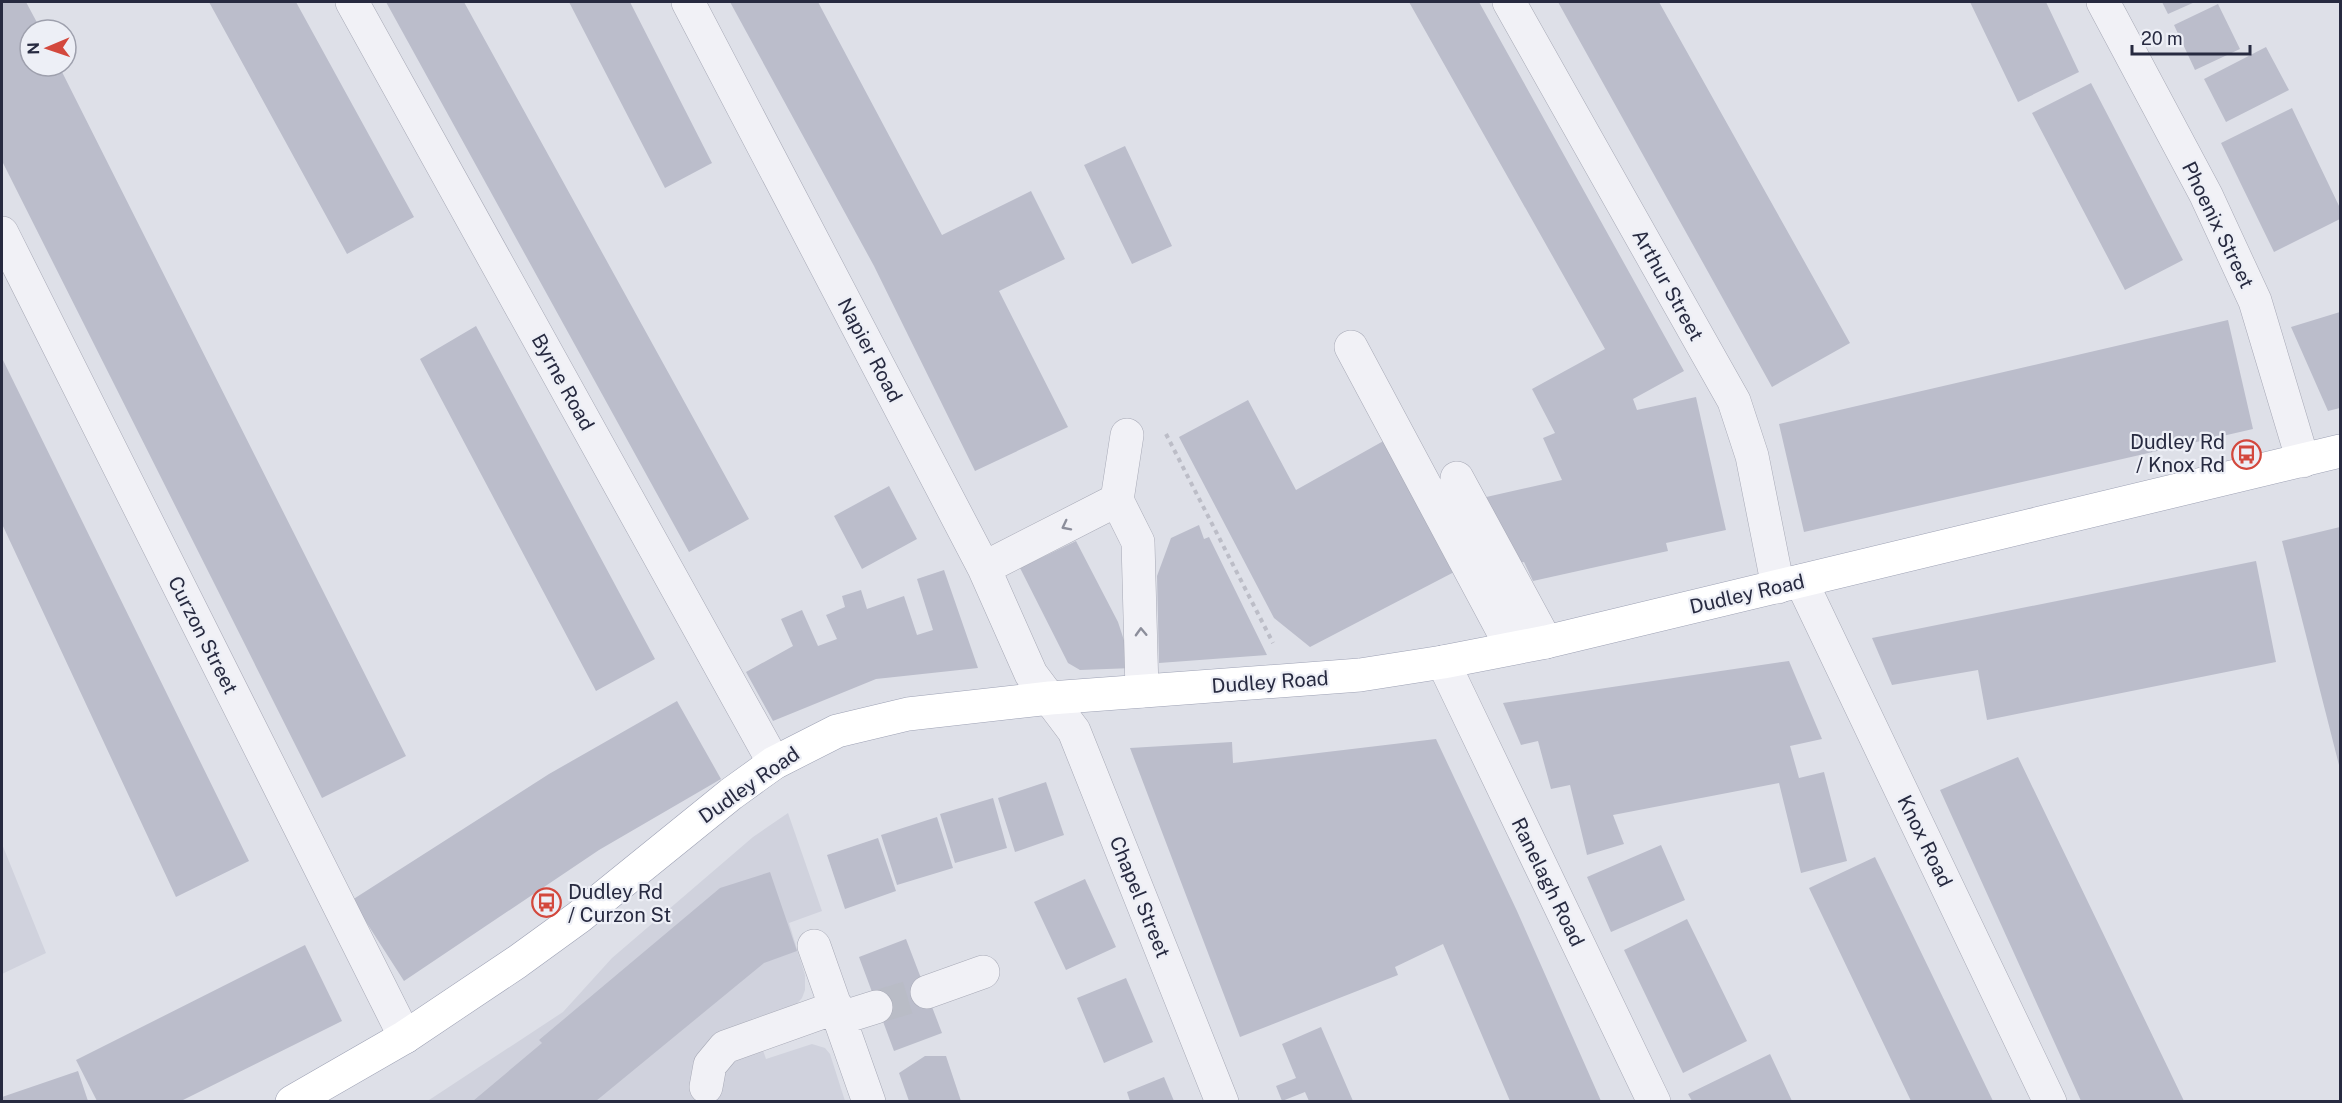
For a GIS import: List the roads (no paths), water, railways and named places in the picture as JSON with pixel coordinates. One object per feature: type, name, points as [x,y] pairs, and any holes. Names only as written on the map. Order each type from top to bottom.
[{"type":"main road","name":"Dudley Road","points":[[292,1101],[405,1037],[579,917],[731,794],[774,763],[837,731],[908,714],[1050,698],[1360,675],[1443,662],[1546,642],[2340,451]]},
{"type":"street","name":"Byrne Road","points":[[352,2],[774,763]]},
{"type":"street","name":"Napier Road","points":[[688,2],[984,568],[1031,674],[1050,698]]},
{"type":"street","name":"Arthur Street","points":[[1509,2],[1734,401],[1789,584]]},
{"type":"street","name":"Phoenix Street","points":[[2103,2],[2206,195],[2255,301],[2303,461]]},
{"type":"street","name":"Curzon Street","points":[[2,234],[405,1037]]},
{"type":"street","points":[[1351,347],[1512,648]]},
{"type":"street","points":[[1128,435],[1117,500],[1138,542],[1142,691]]},
{"type":"street","points":[[1457,478],[1546,642]]},
{"type":"street","points":[[984,568],[1117,500]]},
{"type":"street","name":"Knox Road","points":[[1789,584],[2050,1101]]},
{"type":"street","name":"Ranelagh Road","points":[[1443,662],[1654,1101]]},
{"type":"street","name":"Chapel Street","points":[[1050,698],[1074,731],[1222,1101]]},
{"type":"street","points":[[814,946],[869,1101]]},
{"type":"street","points":[[927,992],[983,972]]},
{"type":"street","points":[[706,1087],[710,1065],[725,1047],[839,1013],[876,1007]]},
{"type":"tunnel","points":[[876,1007],[927,992]]},
{"type":"place","name":"Dudley Rd / Knox Rd","points":[[2246,454]]},
{"type":"place","name":"Dudley Rd / Curzon St","points":[[547,903]]}]
